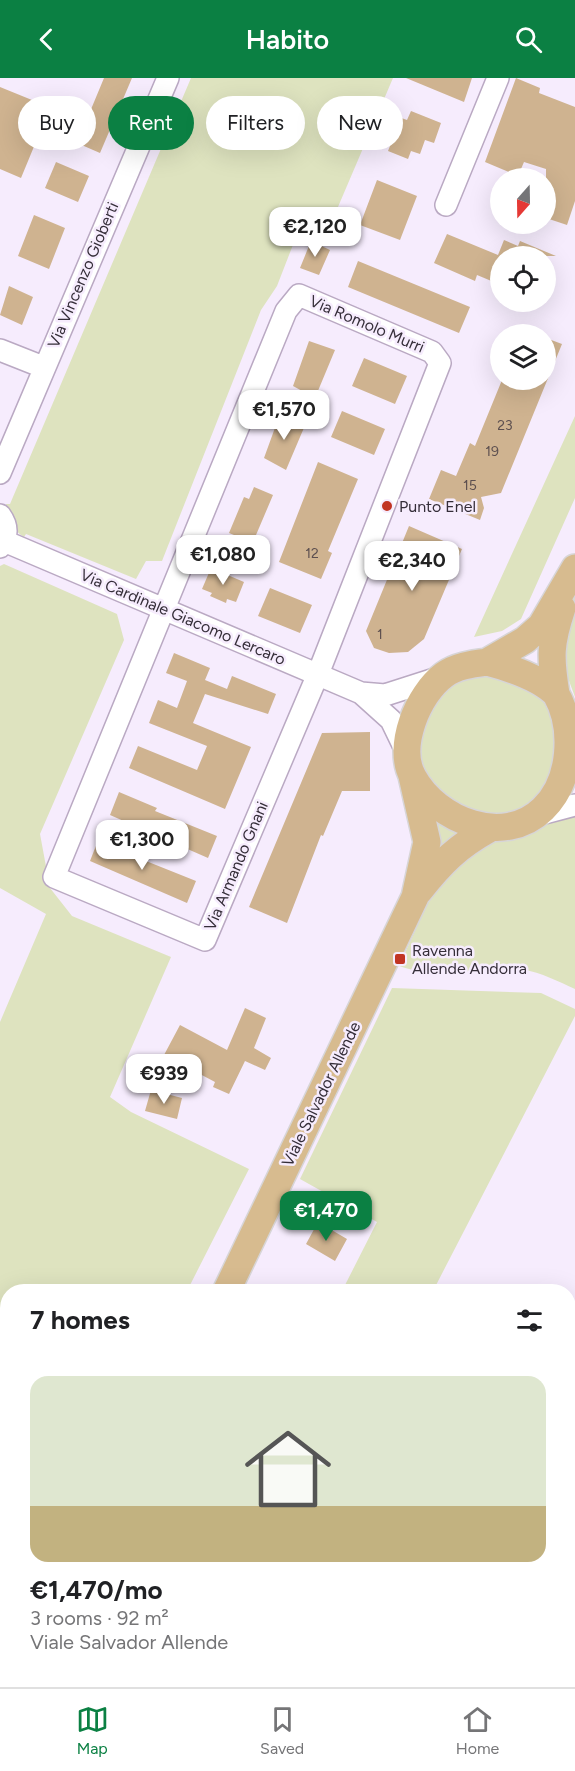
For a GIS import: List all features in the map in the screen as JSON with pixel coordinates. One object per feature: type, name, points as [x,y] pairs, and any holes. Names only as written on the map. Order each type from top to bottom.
[{"type":"main road","points":[[575,568],[552,640],[551,660],[556,694],[571,725],[574,743],[570,770],[558,795],[537,815],[506,828],[489,829],[466,822],[426,795],[409,764],[411,727],[420,705],[443,676],[464,666],[487,662],[525,640],[541,626],[575,568]]},
{"type":"main road","points":[[487,662],[512,669],[556,694]]},
{"type":"main road","name":"Viale Salvador Allende","points":[[409,764],[427,842],[415,897]]},
{"type":"main road","name":"Viale Salvador Allende","points":[[230,1284],[415,897],[444,859],[465,842],[489,829]]},
{"type":"street","name":"Via Vincenzo Gioberti","points":[[0,473],[43,367],[168,78]]},
{"type":"street","points":[[446,205],[498,78]]},
{"type":"street","name":"Via Romolo Murri","points":[[164,610],[285,310],[299,295],[432,352],[440,363],[318,674]]},
{"type":"street","points":[[0,350],[43,367]]},
{"type":"street","name":"Via Cardinale Giacomo Lercaro","points":[[0,515],[6,527],[2,544],[361,693],[391,720],[409,764]]},
{"type":"street","name":"Via Armando Gnani","points":[[164,610],[54,877],[205,940],[318,674]]},
{"type":"street","name":"Via Cardinale Giacomo Lercaro","points":[[361,693],[385,695],[443,676]]},
{"type":"street","points":[[537,815],[575,805]]},
{"type":"green space","points":[[191,78],[393,78],[385,96],[317,96],[317,150],[362,150],[329,228],[303,219],[277,286],[261,310],[162,561],[146,561],[136,579],[26,534],[24,537],[11,523],[6,504],[10,504],[160,150],[194,150],[194,96],[183,96]]},
{"type":"green space","points":[[575,416],[575,498],[521,619],[502,631],[474,637]]},
{"type":"green space","points":[[4,564],[117,614],[124,640],[40,834],[50,888],[72,916],[171,957],[110,1097],[131,1112],[249,1169],[191,1284],[0,1284],[0,1022],[46,914],[0,888],[0,566]]},
{"type":"green space","points":[[575,596],[575,697],[562,662],[571,604]]},
{"type":"green space","points":[[500,672],[552,706],[560,766],[536,800],[515,812],[491,816],[467,812],[429,782],[420,760],[419,736],[439,692],[459,679]]},
{"type":"green space","points":[[433,810],[468,829],[451,838],[435,857],[439,843]]},
{"type":"green space","points":[[575,814],[575,989],[543,975],[523,970],[445,973],[399,966],[439,878],[486,843],[512,840],[536,831],[558,817]]},
{"type":"green space","points":[[392,988],[541,993],[575,1009],[575,1016],[437,1284],[346,1284],[377,1222],[300,1179]]},
{"type":"building","points":[[104,78],[132,78],[124,96],[108,96],[108,134],[100,153],[93,150],[96,150],[96,97]]},
{"type":"building","points":[[406,78],[472,78],[464,102]]},
{"type":"building","points":[[516,78],[540,88],[539,93],[575,107],[575,201],[567,225],[556,221],[556,168],[543,168],[524,162],[521,168],[499,168],[485,162]]},
{"type":"building","points":[[0,87],[22,96],[18,96],[18,150],[33,150],[21,178],[0,169]]},
{"type":"building","points":[[411,111],[441,123],[434,143],[425,140],[420,154],[411,151],[408,159],[388,151],[403,150],[403,119],[407,120]]},
{"type":"building","points":[[56,162],[89,176],[78,202],[45,188]]},
{"type":"building","points":[[377,180],[417,196],[400,240],[360,225]]},
{"type":"building","points":[[34,215],[65,228],[49,269],[18,256]]},
{"type":"building","points":[[447,234],[490,252],[490,280],[477,275],[475,281],[434,263]]},
{"type":"building","points":[[504,240],[518,246],[502,246]]},
{"type":"building","points":[[311,241],[330,250],[319,275],[300,268]]},
{"type":"building","points":[[520,241],[532,246],[518,246]]},
{"type":"building","points":[[358,261],[470,307],[459,333],[348,287]]},
{"type":"building","points":[[9,286],[33,297],[22,325],[0,315]]},
{"type":"building","points":[[309,341],[335,350],[315,398],[293,386]]},
{"type":"building","points":[[556,342],[562,344],[556,359]]},
{"type":"building","points":[[364,358],[407,376],[395,404],[352,386]]},
{"type":"building","points":[[498,390],[543,390],[501,493],[481,497],[484,508],[480,520],[429,499],[441,470],[456,476],[470,443],[475,446]]},
{"type":"building","points":[[342,411],[385,429],[374,455],[331,437]]},
{"type":"building","points":[[280,414],[306,423],[286,470],[264,458]]},
{"type":"building","points":[[318,462],[358,479],[328,551],[332,553],[321,579],[279,562]]},
{"type":"building","points":[[254,487],[273,495],[248,554],[230,546],[234,535],[229,533],[244,497],[249,499]]},
{"type":"building","points":[[409,526],[462,549],[424,639],[408,652],[389,653],[374,648],[366,631]]},
{"type":"building","points":[[211,568],[244,582],[236,602],[227,599],[226,603],[210,596],[212,593],[202,589]]},
{"type":"building","points":[[270,588],[312,605],[300,633],[258,616]]},
{"type":"building","points":[[174,653],[210,668],[205,680],[227,689],[232,676],[276,694],[268,714],[205,694],[193,723],[251,747],[225,809],[129,768],[138,746],[197,770],[207,746],[149,723],[158,700],[177,708],[187,681],[166,673]]},
{"type":"building","points":[[370,732],[370,791],[342,791],[323,836],[321,835],[287,923],[249,907],[322,733]]},
{"type":"building","points":[[119,792],[157,808],[155,811],[217,836],[208,858],[110,815]]},
{"type":"building","points":[[99,838],[137,854],[136,857],[196,881],[187,903],[90,861]]},
{"type":"building","points":[[245,1008],[266,1018],[254,1048],[271,1058],[265,1070],[245,1061],[229,1094],[213,1087],[215,1082],[164,1055],[180,1025],[227,1050]]},
{"type":"building","points":[[151,1090],[182,1098],[177,1119],[145,1111]]},
{"type":"building","points":[[318,1222],[347,1239],[335,1261],[306,1244]]},
{"type":"place","name":"Punto Enel","points":[[387,506]]},
{"type":"place","name":"Ravenna Allende Andorra","points":[[400,959]]}]
